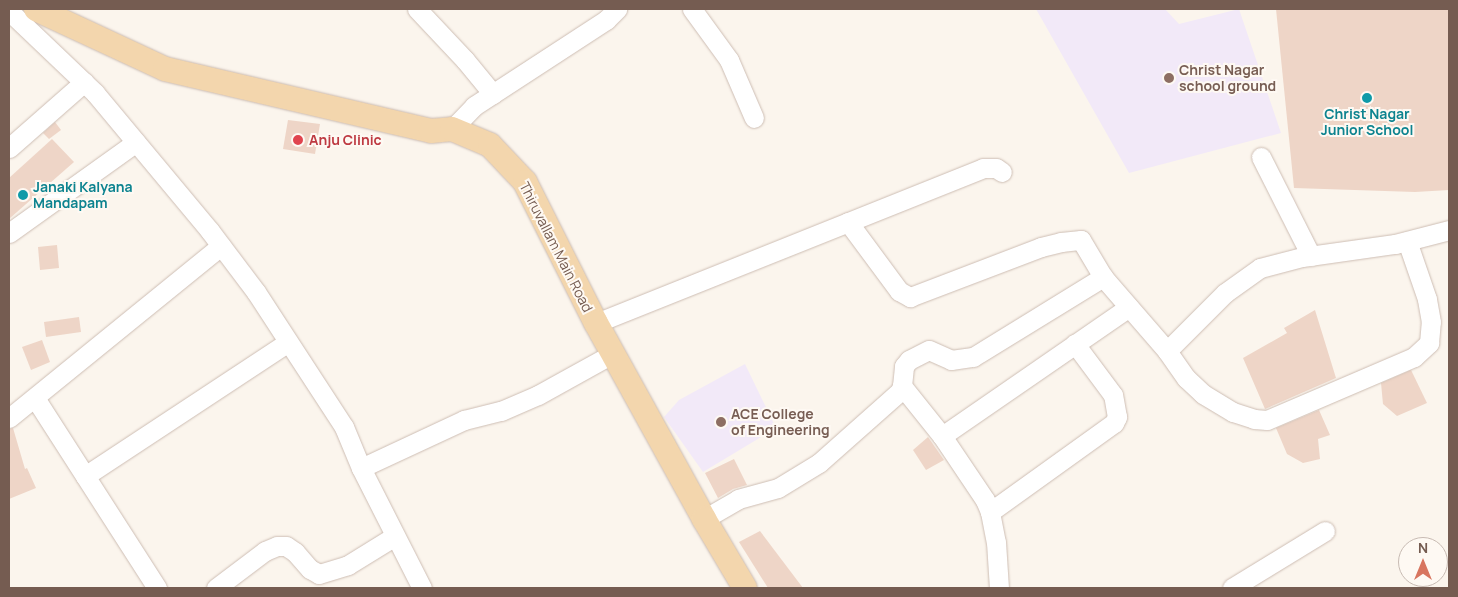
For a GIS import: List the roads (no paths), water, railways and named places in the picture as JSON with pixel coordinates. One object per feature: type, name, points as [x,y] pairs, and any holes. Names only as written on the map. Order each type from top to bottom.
[{"type":"main road","name":"Thiruvallam Main Road","points":[[36,9],[165,69],[431,131],[452,129],[490,145],[525,182],[612,354],[704,519],[745,588]]},
{"type":"street","points":[[417,9],[465,60],[493,94]]},
{"type":"street","points":[[452,129],[474,106],[606,20],[617,9]]},
{"type":"street","points":[[692,9],[729,60],[754,118]]},
{"type":"street","points":[[9,11],[84,82],[222,246],[256,292],[344,427],[361,468],[422,588]]},
{"type":"street","points":[[9,148],[84,82]]},
{"type":"street","points":[[9,233],[136,142]]},
{"type":"street","points":[[1261,157],[1310,256]]},
{"type":"street","points":[[596,323],[983,168],[996,168],[1002,172]]},
{"type":"street","points":[[848,222],[899,291],[910,296],[1040,247],[1081,240],[1103,277],[1167,351],[1186,378],[1203,394],[1233,412],[1254,419],[1267,420],[1414,357],[1430,343],[1431,322],[1427,299],[1408,241]]},
{"type":"street","points":[[1167,351],[1225,293],[1260,268],[1310,256],[1408,241],[1449,230]]},
{"type":"street","points":[[9,418],[222,246]]},
{"type":"street","points":[[704,519],[738,499],[765,493],[800,477],[850,436],[902,386],[904,366],[909,360],[929,350],[951,360],[973,356],[1103,277]]},
{"type":"street","points":[[942,436],[1129,307]]},
{"type":"street","points":[[85,476],[288,342]]},
{"type":"street","points":[[990,512],[1114,424],[1117,416],[1113,395],[1075,344]]},
{"type":"street","points":[[361,468],[464,420],[501,410],[538,395],[612,354]]},
{"type":"street","points":[[902,386],[942,436],[976,484],[990,512],[996,542],[999,588]]},
{"type":"street","points":[[35,398],[156,588]]},
{"type":"street","points":[[1232,588],[1325,531]]},
{"type":"street","points":[[216,588],[265,551],[277,546],[286,546],[295,552],[310,569],[319,574],[348,565],[395,536]]},
{"type":"place","name":"Christ Nagar school ground","points":[[1169,78]]},
{"type":"place","name":"Christ Nagar Junior School","points":[[1367,98]]},
{"type":"place","name":"Anju Clinic","points":[[298,140]]},
{"type":"place","name":"Janaki Kalyana Mandapam","points":[[23,195]]},
{"type":"place","name":"ACE College of Engineering","points":[[721,422]]}]
